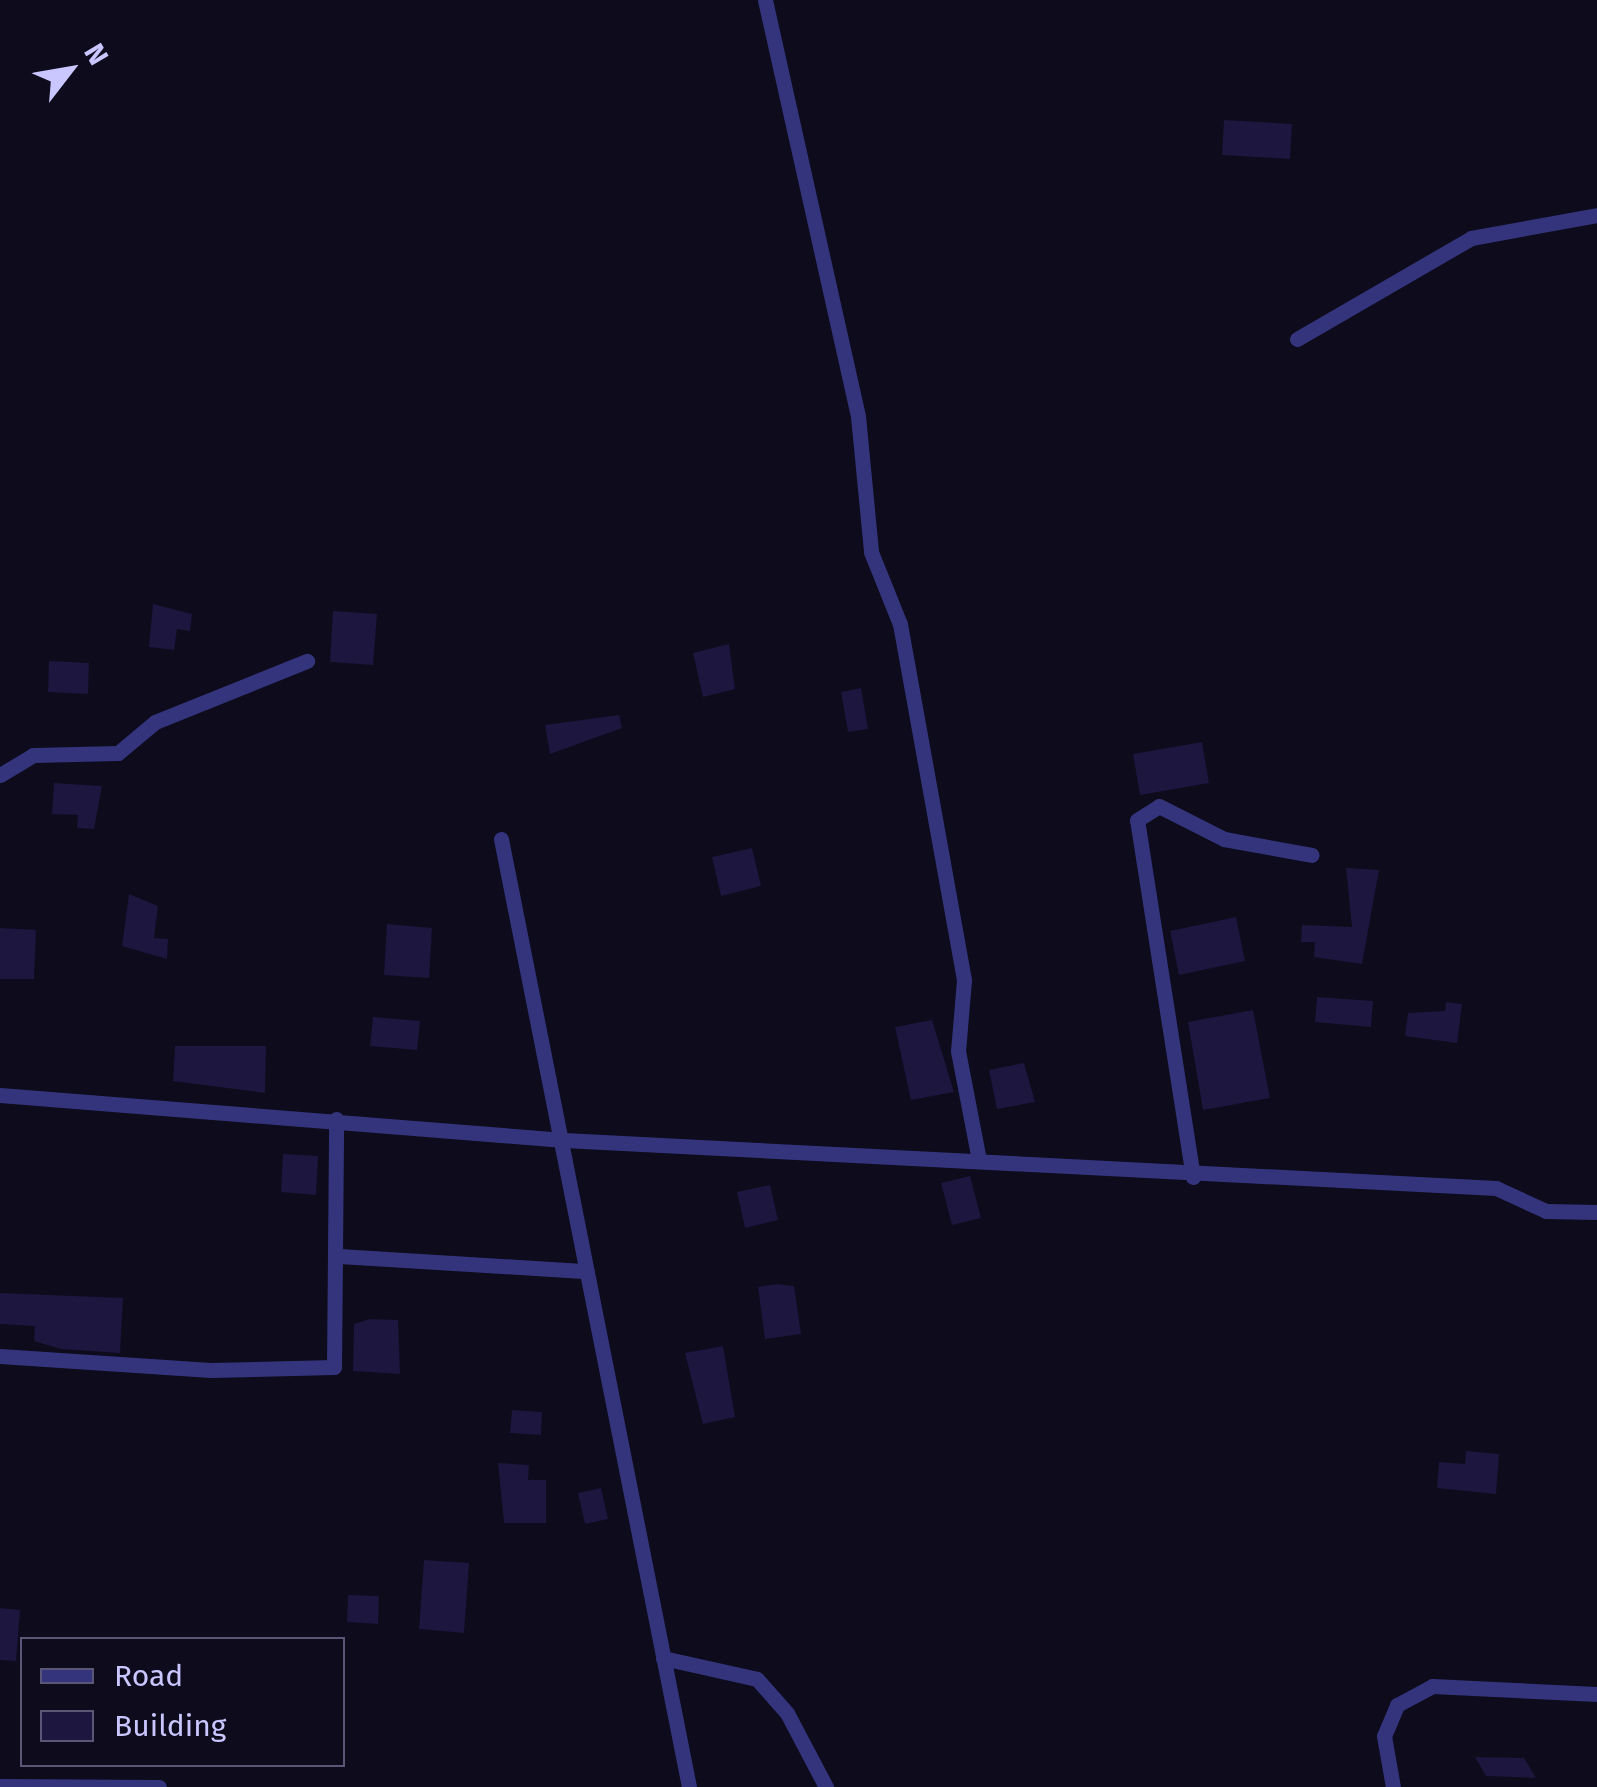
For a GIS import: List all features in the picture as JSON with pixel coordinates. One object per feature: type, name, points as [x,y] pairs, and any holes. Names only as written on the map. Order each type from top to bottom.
[{"type":"street","points":[[764,0],[858,416],[871,552],[900,624],[964,980],[958,1051],[979,1160]]},
{"type":"street","points":[[1298,340],[1471,238],[1597,215]]},
{"type":"street","points":[[0,774],[33,756],[118,752],[156,722],[306,661]]},
{"type":"street","points":[[1193,1176],[1136,820],[1159,806],[1224,839],[1312,855]]},
{"type":"street","points":[[501,839],[564,1140],[688,1787]]},
{"type":"street","points":[[0,1095],[564,1140],[979,1160],[1193,1176],[1496,1188],[1546,1211],[1597,1212]]},
{"type":"street","points":[[0,1356],[326,1371],[340,1358],[336,1119]]},
{"type":"street","points":[[338,1256],[588,1271]]},
{"type":"street","points":[[663,1658],[757,1679],[788,1713],[826,1787]]},
{"type":"street","points":[[1393,1787],[1384,1736],[1397,1704],[1432,1686],[1597,1694]]},
{"type":"street","points":[[0,1786],[159,1787]]},
{"type":"building","points":[[1224,120],[1292,124],[1290,159],[1222,155]]},
{"type":"building","points":[[153,604],[192,614],[190,631],[177,629],[174,650],[149,647]]},
{"type":"building","points":[[333,611],[377,614],[373,665],[330,662]]},
{"type":"building","points":[[729,644],[735,689],[703,697],[693,653]]},
{"type":"building","points":[[49,661],[89,663],[88,694],[48,692]]},
{"type":"building","points":[[861,688],[868,729],[848,732],[841,692]]},
{"type":"building","points":[[619,715],[622,728],[550,754],[545,725]]},
{"type":"building","points":[[1202,742],[1209,783],[1140,795],[1133,754]]},
{"type":"building","points":[[54,783],[102,786],[94,829],[77,828],[78,815],[52,814]]},
{"type":"building","points":[[752,848],[761,886],[721,896],[712,857]]},
{"type":"building","points":[[1346,868],[1379,870],[1362,964],[1314,957],[1315,942],[1301,942],[1302,925],[1352,927]]},
{"type":"building","points":[[129,894],[158,906],[154,938],[168,939],[167,959],[122,946]]},
{"type":"building","points":[[1236,917],[1245,961],[1179,975],[1170,931]]},
{"type":"building","points":[[387,924],[432,928],[429,978],[384,975]]},
{"type":"building","points":[[0,928],[36,930],[34,979],[0,979]]},
{"type":"building","points":[[1317,997],[1373,1001],[1371,1027],[1315,1022]]},
{"type":"building","points":[[1446,1002],[1462,1004],[1457,1043],[1405,1036],[1408,1013],[1445,1011]]},
{"type":"building","points":[[1253,1010],[1270,1098],[1203,1110],[1188,1022]]},
{"type":"building","points":[[373,1017],[420,1021],[417,1050],[370,1046]]},
{"type":"building","points":[[932,1020],[954,1092],[911,1100],[895,1027]]},
{"type":"building","points":[[175,1046],[266,1046],[265,1093],[173,1081]]},
{"type":"building","points":[[1024,1063],[1035,1102],[997,1109],[989,1070]]},
{"type":"building","points":[[283,1154],[318,1156],[316,1195],[281,1192]]},
{"type":"building","points":[[970,1176],[981,1218],[952,1225],[941,1183]]},
{"type":"building","points":[[770,1185],[778,1220],[745,1228],[737,1192]]},
{"type":"building","points":[[794,1286],[801,1334],[765,1339],[758,1287]]},
{"type":"building","points":[[0,1293],[123,1298],[120,1353],[61,1349],[34,1341],[35,1326],[0,1324]]},
{"type":"building","points":[[370,1319],[398,1320],[400,1374],[353,1371],[354,1324]]},
{"type":"building","points":[[723,1346],[735,1417],[703,1424],[685,1353]]},
{"type":"building","points":[[512,1410],[542,1412],[541,1435],[510,1433]]},
{"type":"building","points":[[1466,1451],[1499,1454],[1496,1494],[1437,1488],[1439,1462],[1465,1464]]},
{"type":"building","points":[[498,1463],[529,1465],[528,1480],[546,1480],[546,1523],[504,1523]]},
{"type":"building","points":[[601,1488],[608,1519],[585,1524],[578,1493]]},
{"type":"building","points":[[424,1560],[469,1563],[464,1633],[419,1629]]},
{"type":"building","points":[[348,1595],[379,1596],[378,1624],[347,1622]]},
{"type":"building","points":[[0,1608],[20,1610],[16,1661],[0,1660]]},
{"type":"building","points":[[1475,1757],[1524,1758],[1536,1778],[1486,1776]]}]
